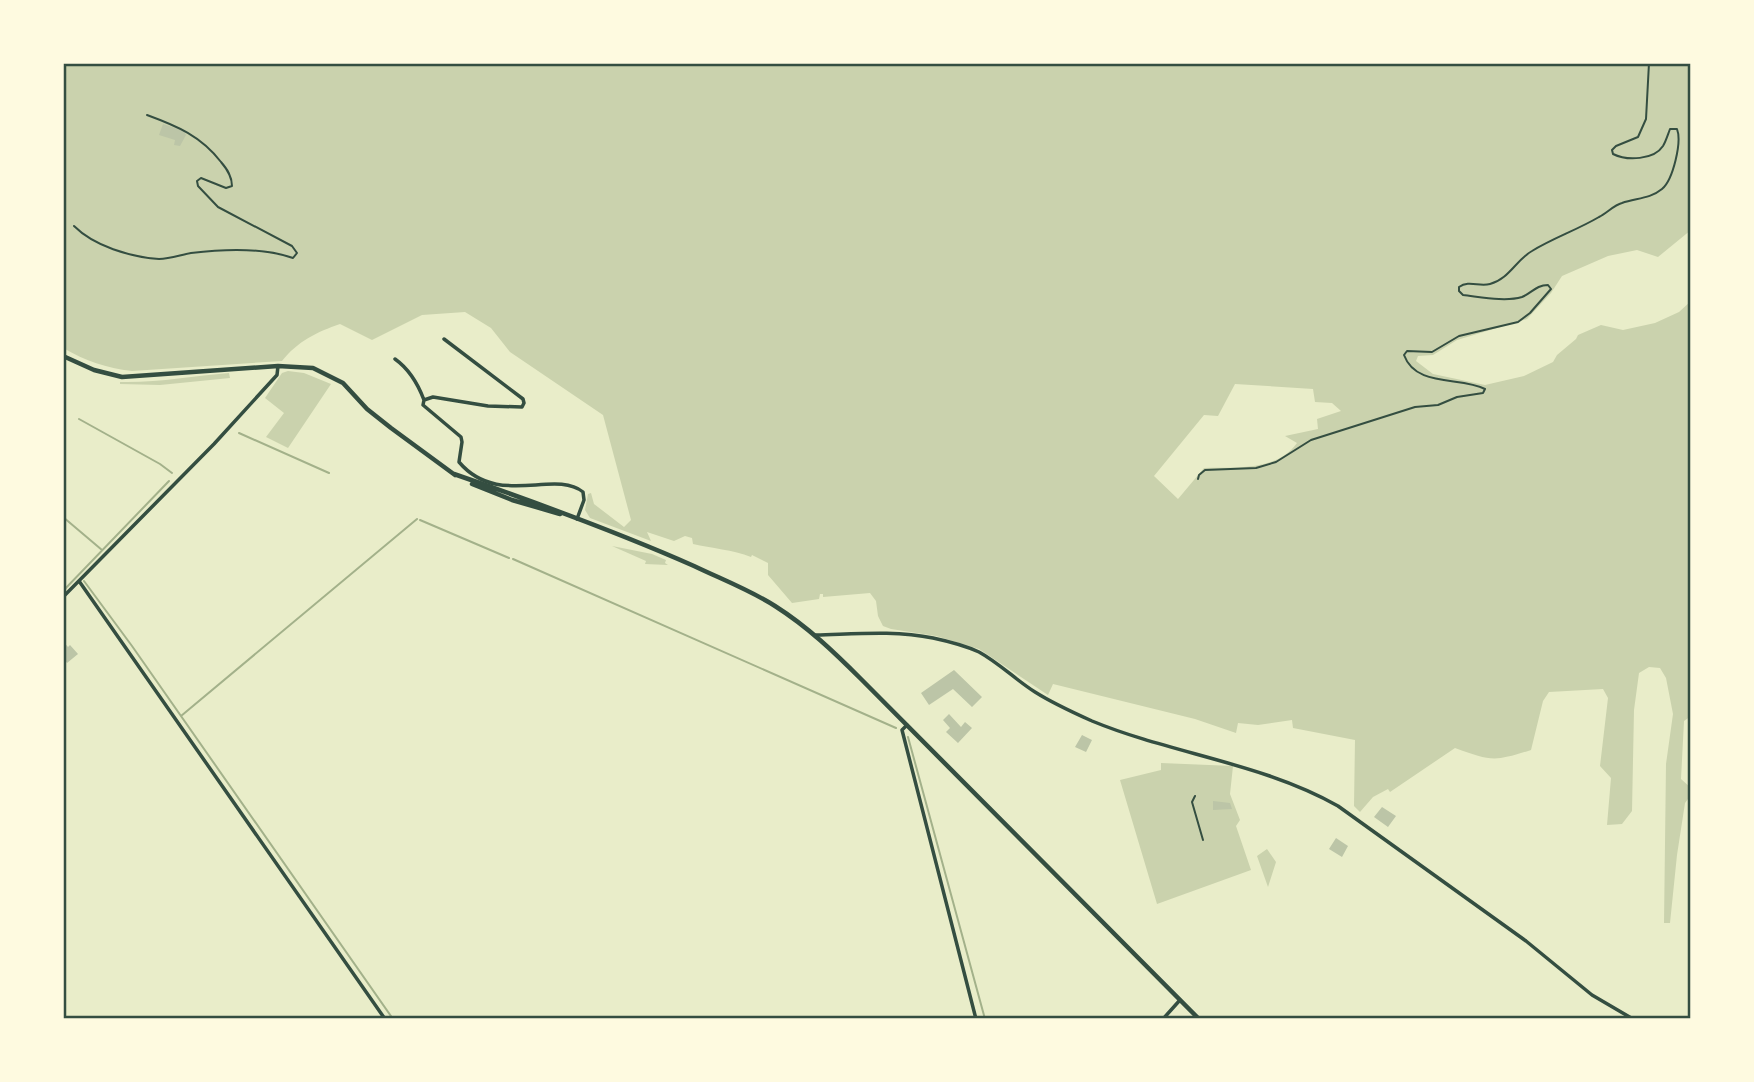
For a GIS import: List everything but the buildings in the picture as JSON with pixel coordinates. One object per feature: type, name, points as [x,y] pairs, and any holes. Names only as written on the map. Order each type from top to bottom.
[{"type":"main road","points":[[63,356],[93,370],[122,377],[278,366],[313,368],[343,383],[367,409],[454,474],[534,501],[659,551],[774,605],[816,635],[1199,1019]]},
{"type":"street","points":[[424,400],[433,397],[488,406],[522,407],[524,403],[444,340]]},
{"type":"street","points":[[395,359],[407,369],[424,400],[423,405],[461,437],[458,458],[463,467],[498,485],[569,485],[578,488],[583,492],[584,500],[578,519]]},
{"type":"street","points":[[63,597],[214,444],[277,375],[278,366]]},
{"type":"street","points":[[79,580],[385,1019]]},
{"type":"street","points":[[816,635],[898,633],[945,641],[978,652],[1051,702],[1096,722],[1152,742],[1278,778],[1318,795],[1348,813],[1515,933],[1592,995],[1633,1019]]},
{"type":"street","points":[[907,725],[902,730],[975,1019]]},
{"type":"street","points":[[1163,1019],[1180,1000]]},
{"type":"lane","points":[[74,226],[94,241],[123,252],[159,259],[236,250],[280,253],[293,258],[297,253],[292,246],[218,207],[198,186],[197,181],[201,178],[226,188],[232,186],[232,180],[223,164],[197,137],[147,115]]},
{"type":"path","points":[[1198,479],[1205,470],[1256,468],[1276,462],[1311,440],[1416,407],[1438,405],[1457,397],[1483,393],[1485,389],[1479,386],[1423,375],[1406,362],[1404,355],[1408,351],[1432,352],[1459,336],[1518,321],[1548,295],[1548,285],[1538,286],[1525,296],[1513,299],[1463,295],[1459,287],[1475,283],[1489,285],[1508,275],[1529,253],[1601,216],[1620,203],[1647,198],[1663,188],[1672,176],[1679,135],[1677,129],[1670,129],[1663,147],[1653,155],[1640,158],[1618,157],[1612,150],[1638,138],[1646,119],[1649,63]]},
{"type":"path","points":[[1195,796],[1192,802],[1203,840]]},
{"type":"green space","points":[[63,63],[1691,63],[1691,230],[1658,257],[1637,250],[1608,256],[1562,276],[1551,293],[1527,319],[1457,340],[1433,355],[1418,356],[1416,361],[1433,374],[1485,385],[1524,376],[1553,362],[1578,335],[1601,325],[1623,330],[1655,323],[1679,312],[1691,301],[1691,716],[1684,721],[1681,779],[1691,788],[1691,795],[1685,803],[1670,923],[1664,923],[1666,764],[1673,714],[1666,678],[1660,668],[1649,667],[1639,673],[1634,710],[1632,811],[1622,824],[1607,825],[1611,778],[1600,766],[1608,698],[1603,689],[1549,692],[1543,701],[1531,750],[1509,757],[1493,758],[1455,748],[1390,792],[1388,789],[1373,797],[1360,812],[1354,806],[1355,740],[1293,728],[1292,720],[1258,725],[1238,723],[1236,733],[1195,719],[1053,684],[1048,695],[979,649],[936,636],[883,626],[878,616],[876,601],[870,593],[823,597],[823,594],[820,594],[819,599],[792,603],[768,575],[768,563],[752,555],[751,557],[693,544],[692,538],[685,536],[674,541],[647,532],[651,541],[590,518],[585,510],[588,494],[591,493],[594,504],[624,527],[631,520],[603,415],[510,352],[491,328],[465,312],[422,315],[372,340],[340,324],[308,338],[282,361],[132,371],[96,363],[63,348]],"holes":[[[1235,384],[1313,389],[1315,402],[1332,403],[1341,411],[1317,419],[1318,429],[1285,436],[1297,443],[1278,459],[1254,466],[1204,468],[1178,499],[1154,476],[1204,415],[1218,416]]]},
{"type":"green space","points":[[229,373],[230,378],[160,385],[120,384],[120,382]]},
{"type":"green space","points":[[282,373],[304,373],[331,384],[288,448],[266,437],[284,413],[265,398]]},
{"type":"green space","points":[[612,546],[652,554],[666,560],[668,565],[645,564],[646,561]]},
{"type":"green space","points":[[1161,763],[1233,766],[1230,794],[1240,820],[1236,826],[1251,870],[1157,904],[1120,780],[1161,770]]},
{"type":"green space","points":[[1267,849],[1276,862],[1268,887],[1257,856]]},
{"type":"waterway","points":[[79,419],[172,473]]},
{"type":"waterway","points":[[239,433],[329,473]]},
{"type":"waterway","points":[[63,591],[169,481]]},
{"type":"waterway","points":[[63,517],[102,550]]},
{"type":"waterway","points":[[181,716],[417,519]]},
{"type":"waterway","points":[[420,520],[509,558]]},
{"type":"waterway","points":[[513,559],[896,728]]},
{"type":"waterway","points":[[84,581],[393,1019]]},
{"type":"waterway","points":[[908,737],[985,1019]]}]
